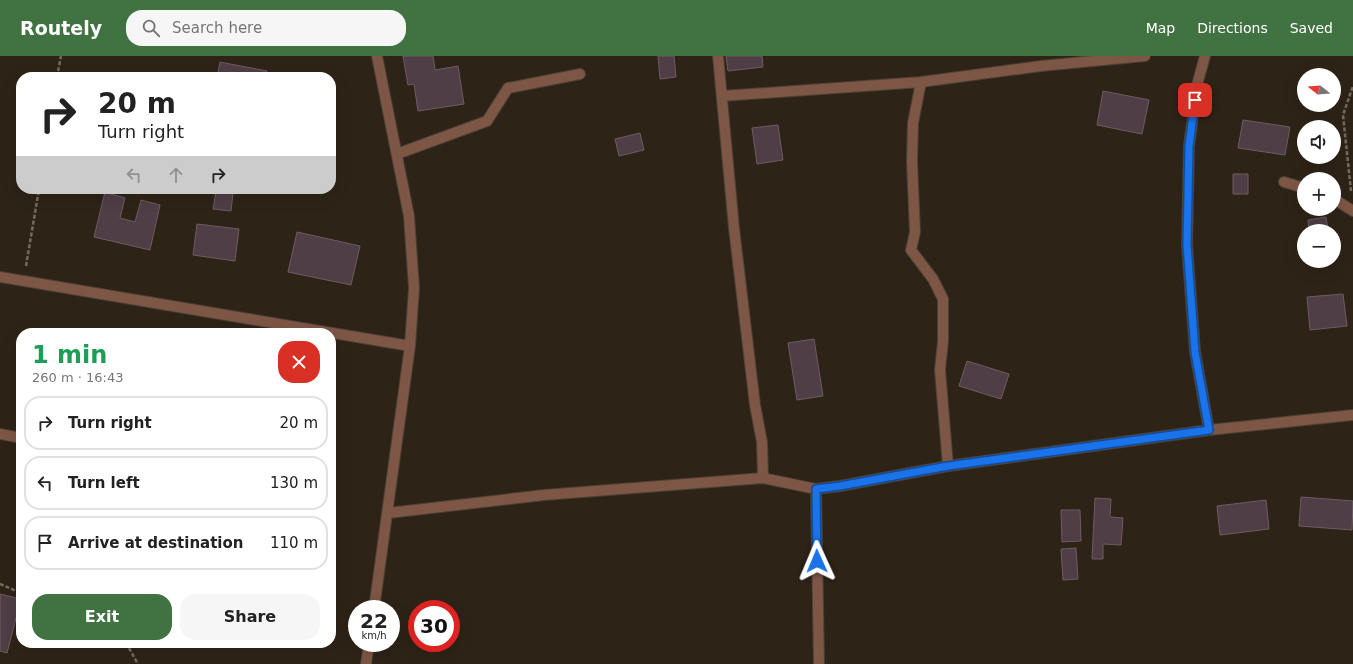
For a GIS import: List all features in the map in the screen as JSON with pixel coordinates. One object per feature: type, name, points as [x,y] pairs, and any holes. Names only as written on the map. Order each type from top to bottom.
[{"type":"street","points":[[375,600],[410,346],[414,288],[409,216],[376,56]]},
{"type":"street","points":[[718,56],[734,228],[755,405],[762,442],[763,478]]},
{"type":"street","points":[[722,96],[921,82],[1076,59],[1145,56]]},
{"type":"street","points":[[1205,56],[1197,85],[1189,146],[1187,245],[1195,352],[1209,430]]},
{"type":"street","points":[[397,154],[487,121],[508,88],[580,74]]},
{"type":"street","points":[[921,82],[913,123],[912,162],[915,232],[911,250],[933,279],[943,299],[943,341],[940,370],[948,466]]},
{"type":"street","points":[[1284,182],[1297,186]]},
{"type":"street","points":[[1341,203],[1353,211]]},
{"type":"street","points":[[0,277],[303,328]]},
{"type":"street","points":[[336,334],[410,346]]},
{"type":"street","points":[[388,513],[544,495],[763,478],[816,489],[948,466],[1209,430],[1353,414]]},
{"type":"street","points":[[0,434],[16,437]]},
{"type":"street","points":[[816,489],[819,664]]},
{"type":"street","points":[[366,664],[368,652]]},
{"type":"path","points":[[58,72],[61,56]]},
{"type":"path","points":[[1352,196],[1343,115],[1353,86]]},
{"type":"path","points":[[24,281],[38,194]]},
{"type":"path","points":[[0,584],[16,591]]},
{"type":"path","points":[[129,648],[138,664]]},
{"type":"building","points":[[403,56],[433,56],[435,70],[458,66],[464,104],[418,111],[414,84],[408,85]]},
{"type":"building","points":[[658,56],[674,56],[676,77],[660,79]]},
{"type":"building","points":[[726,56],[762,56],[763,67],[728,71]]},
{"type":"building","points":[[220,62],[267,71],[267,72],[218,72]]},
{"type":"building","points":[[1103,91],[1149,100],[1142,134],[1097,125]]},
{"type":"building","points":[[1243,120],[1290,127],[1285,155],[1238,148]]},
{"type":"building","points":[[778,125],[783,160],[757,164],[752,128]]},
{"type":"building","points":[[640,133],[644,150],[619,156],[615,139]]},
{"type":"building","points":[[1233,174],[1248,174],[1248,194],[1233,194]]},
{"type":"building","points":[[105,194],[112,194],[125,198],[120,218],[135,222],[141,200],[160,205],[150,250],[94,237]]},
{"type":"building","points":[[216,194],[233,194],[231,211],[213,209]]},
{"type":"building","points":[[1326,217],[1327,224],[1308,224],[1308,220]]},
{"type":"building","points":[[197,224],[239,229],[235,261],[193,255]]},
{"type":"building","points":[[297,232],[360,246],[351,285],[288,272]]},
{"type":"building","points":[[1343,294],[1347,326],[1310,330],[1307,297]]},
{"type":"building","points":[[814,339],[823,396],[797,400],[788,343]]},
{"type":"building","points":[[967,361],[1009,374],[1001,399],[959,386]]},
{"type":"building","points":[[1301,497],[1353,501],[1352,530],[1299,526]]},
{"type":"building","points":[[1095,498],[1111,499],[1110,517],[1123,518],[1121,545],[1103,544],[1103,559],[1092,559]]},
{"type":"building","points":[[1266,500],[1269,529],[1220,535],[1217,506]]},
{"type":"building","points":[[1061,510],[1080,510],[1081,541],[1062,542]]},
{"type":"building","points":[[1076,548],[1078,579],[1063,580],[1061,549]]},
{"type":"building","points":[[0,594],[16,598],[16,618],[7,653],[0,651]]},
{"type":"route","points":[[817,561],[816,489],[948,466],[1209,430],[1195,352],[1187,245],[1189,146],[1195,100]]}]
